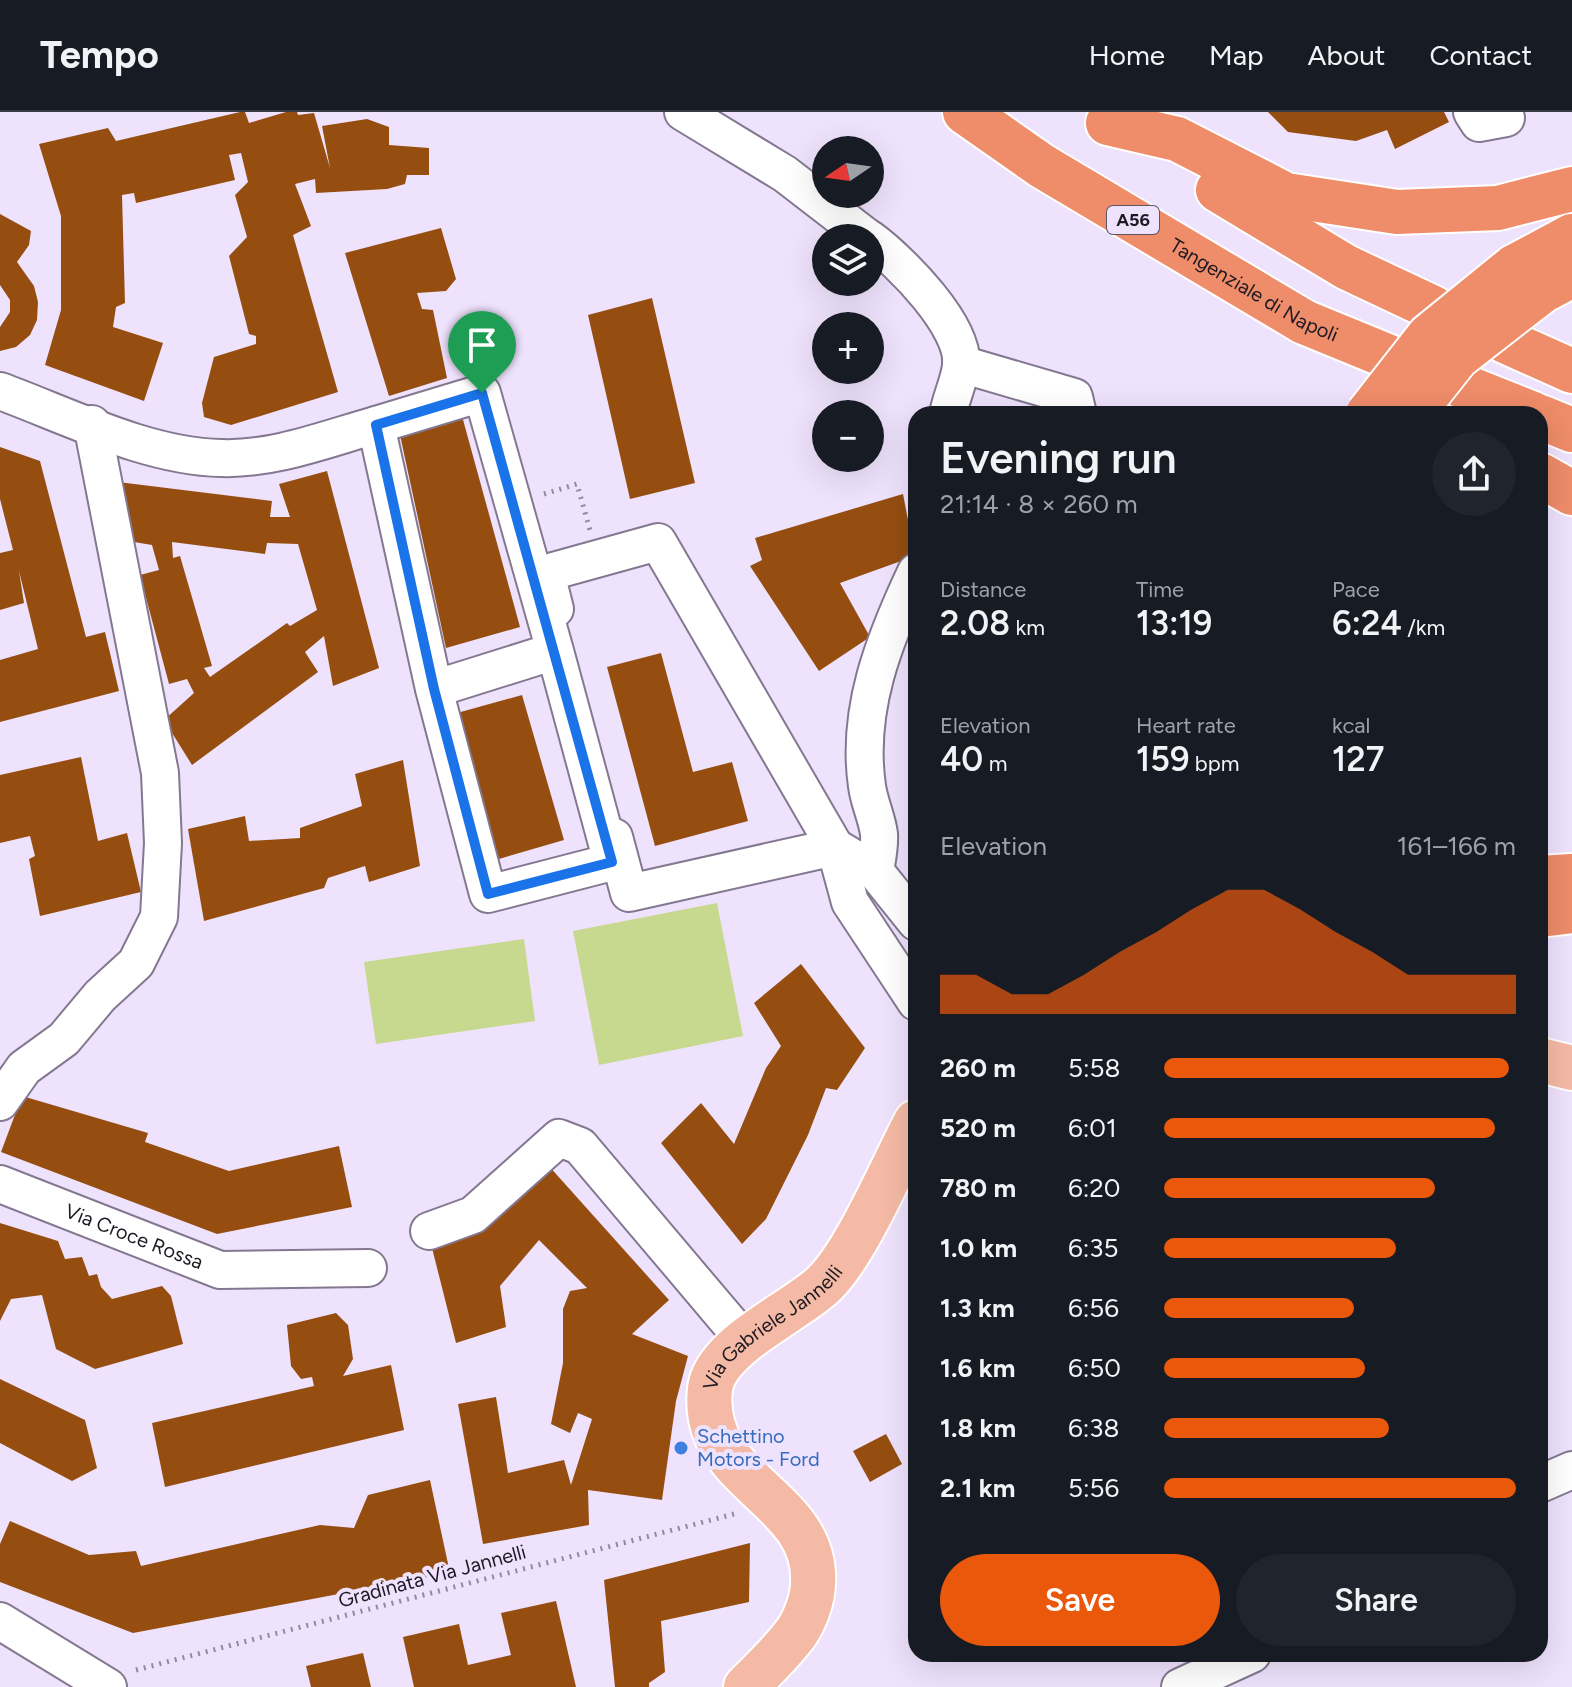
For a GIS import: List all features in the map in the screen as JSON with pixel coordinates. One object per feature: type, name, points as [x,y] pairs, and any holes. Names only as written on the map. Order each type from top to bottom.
[{"type":"highway","name":"Tangenziale di Napoli","points":[[965,112],[1042,166],[1304,322],[1376,381]]},
{"type":"highway","points":[[1100,118],[1177,139],[1286,195],[1397,212],[1498,208],[1572,189]]},
{"type":"highway","points":[[1100,118],[1346,267],[1433,308]]},
{"type":"highway","points":[[1418,406],[1457,357],[1543,278],[1572,236]]},
{"type":"highway","points":[[1376,381],[1429,336],[1543,278]]},
{"type":"highway","points":[[1505,341],[1572,371]]},
{"type":"highway","points":[[1460,385],[1513,406]]},
{"type":"highway","points":[[1548,420],[1572,430]]},
{"type":"highway","points":[[1548,480],[1572,493]]},
{"type":"highway","points":[[1548,878],[1572,876]]},
{"type":"highway","points":[[1548,914],[1572,911]]},
{"type":"main road","points":[[1548,1062],[1572,1068]]},
{"type":"main road","name":"Via Gabriele Jannelli","points":[[746,1687],[797,1631],[813,1595],[814,1566],[810,1545],[792,1519],[743,1476],[725,1452],[712,1421],[710,1388],[724,1360],[826,1282],[845,1257],[908,1137]]},
{"type":"street","points":[[683,112],[785,174],[850,224]]},
{"type":"street","points":[[884,253],[923,291],[953,330],[961,364],[950,406]]},
{"type":"street","points":[[961,364],[1074,397],[1076,406]]},
{"type":"street","points":[[0,391],[163,451],[222,458],[274,453],[482,393],[612,862],[488,894],[434,689],[376,425]]},
{"type":"street","points":[[0,1102],[24,1068],[64,1039],[100,996],[136,963],[159,917],[163,843],[160,773],[92,424]]},
{"type":"street","points":[[908,912],[875,871],[835,847],[629,893],[546,573],[658,542],[835,847],[850,902],[908,990]]},
{"type":"street","points":[[875,871],[879,836],[867,786],[866,742],[872,680],[890,628],[908,589]]},
{"type":"street","points":[[434,689],[555,651]]},
{"type":"street","points":[[429,1231],[473,1215],[559,1138],[580,1146],[745,1341]]},
{"type":"street","name":"Via Croce Rossa","points":[[0,1184],[220,1270],[368,1268]]},
{"type":"street","points":[[1548,1480],[1572,1470]]},
{"type":"street","points":[[0,1621],[103,1683]]},
{"type":"street","points":[[1180,1687],[1235,1662]]},
{"type":"path","points":[[513,504],[577,484],[597,558]]},
{"type":"path","name":"Gradinata Via Jannelli","points":[[103,1683],[774,1504]]},
{"type":"green space","points":[[717,903],[743,1036],[599,1065],[573,931]]},
{"type":"green space","points":[[524,939],[535,1021],[376,1044],[364,962]]},
{"type":"building","points":[[245,112],[249,123],[286,112],[297,112],[298,115],[314,113],[330,168],[322,126],[367,119],[389,127],[389,145],[429,148],[429,175],[407,175],[405,184],[387,189],[316,193],[315,179],[295,184],[311,226],[293,235],[338,392],[231,425],[204,417],[202,403],[214,357],[256,344],[256,336],[249,334],[229,256],[247,237],[235,195],[248,182],[241,153],[229,155],[235,180],[136,203],[134,193],[122,195],[125,303],[116,307],[113,327],[163,343],[144,401],[45,365],[61,310],[61,216],[39,144],[108,128],[116,141]]},
{"type":"building","points":[[1268,112],[1444,112],[1449,122],[1395,149],[1387,130],[1356,141],[1288,132]]},
{"type":"building","points":[[0,214],[31,231],[29,245],[17,262],[34,286],[38,302],[37,320],[30,335],[16,347],[0,351],[0,327],[10,312],[10,300],[0,285]]},
{"type":"building","points":[[441,228],[456,279],[446,291],[417,293],[422,309],[433,310],[447,378],[389,396],[345,253]]},
{"type":"building","points":[[652,298],[695,483],[630,499],[588,315]]},
{"type":"building","points":[[462,416],[520,627],[446,648],[400,435]]},
{"type":"building","points":[[0,447],[40,461],[86,637],[105,632],[119,691],[0,722],[0,660],[38,649],[19,571],[24,603],[0,610],[0,553],[13,550],[0,499]]},
{"type":"building","points":[[327,471],[379,668],[333,686],[324,636],[305,652],[318,672],[192,765],[164,720],[194,693],[187,679],[169,684],[140,575],[159,570],[152,545],[122,540],[118,482],[272,501],[270,517],[290,517],[279,484]],"holes":[[[172,542],[265,554],[267,543],[298,544],[317,610],[290,626],[287,623],[210,677],[204,668],[212,666],[180,556],[173,558]]]},
{"type":"building","points":[[903,494],[908,520],[908,559],[840,583],[870,637],[819,671],[750,566],[762,560],[755,538]]},
{"type":"building","points":[[661,653],[693,772],[732,762],[748,821],[655,846],[607,667]]},
{"type":"building","points":[[522,695],[564,840],[499,859],[457,713]]},
{"type":"building","points":[[81,757],[98,841],[127,833],[141,892],[40,916],[29,859],[35,856],[30,836],[0,843],[0,775]]},
{"type":"building","points":[[403,760],[420,866],[369,882],[365,866],[328,878],[324,888],[204,921],[188,829],[245,816],[249,841],[300,838],[300,828],[362,806],[355,774]]},
{"type":"building","points":[[801,964],[865,1048],[837,1090],[826,1088],[808,1135],[766,1219],[742,1244],[661,1143],[701,1103],[734,1144],[766,1068],[781,1046],[754,1003]]},
{"type":"building","points":[[22,1096],[148,1133],[145,1142],[229,1171],[339,1146],[352,1207],[217,1234],[1,1152]]},
{"type":"building","points":[[548,1165],[669,1300],[632,1334],[688,1356],[676,1401],[662,1500],[588,1490],[589,1525],[483,1544],[458,1404],[496,1397],[508,1473],[564,1460],[571,1485],[592,1419],[578,1413],[570,1433],[551,1424],[563,1363],[563,1309],[570,1291],[587,1288],[539,1240],[500,1286],[506,1327],[456,1343],[431,1244],[475,1235]]},
{"type":"building","points":[[0,1223],[58,1241],[65,1259],[82,1257],[89,1276],[97,1274],[101,1287],[112,1299],[162,1286],[171,1296],[183,1344],[95,1369],[56,1349],[42,1295],[11,1299],[0,1321]]},
{"type":"building","points":[[336,1313],[348,1325],[353,1359],[343,1376],[391,1365],[404,1430],[165,1487],[152,1423],[314,1386],[312,1377],[301,1379],[291,1366],[287,1325]]},
{"type":"building","points":[[0,1379],[85,1420],[97,1468],[72,1481],[0,1443]]},
{"type":"building","points":[[886,1434],[902,1464],[870,1482],[853,1451]]},
{"type":"building","points":[[430,1480],[450,1573],[133,1633],[0,1582],[0,1544],[10,1521],[89,1555],[136,1551],[141,1566],[320,1525],[354,1528],[368,1495]]},
{"type":"building","points":[[750,1543],[749,1602],[661,1621],[665,1672],[649,1683],[649,1687],[615,1687],[604,1580]]},
{"type":"building","points":[[556,1601],[576,1687],[414,1687],[403,1637],[459,1624],[468,1665],[511,1655],[501,1613]]},
{"type":"building","points":[[363,1653],[371,1687],[311,1687],[306,1666]]},
{"type":"place","name":"Schettino Motors - Ford","points":[[681,1448]]},
{"type":"route","points":[[482,393],[612,862],[488,894],[434,689],[376,425],[482,393]]}]
